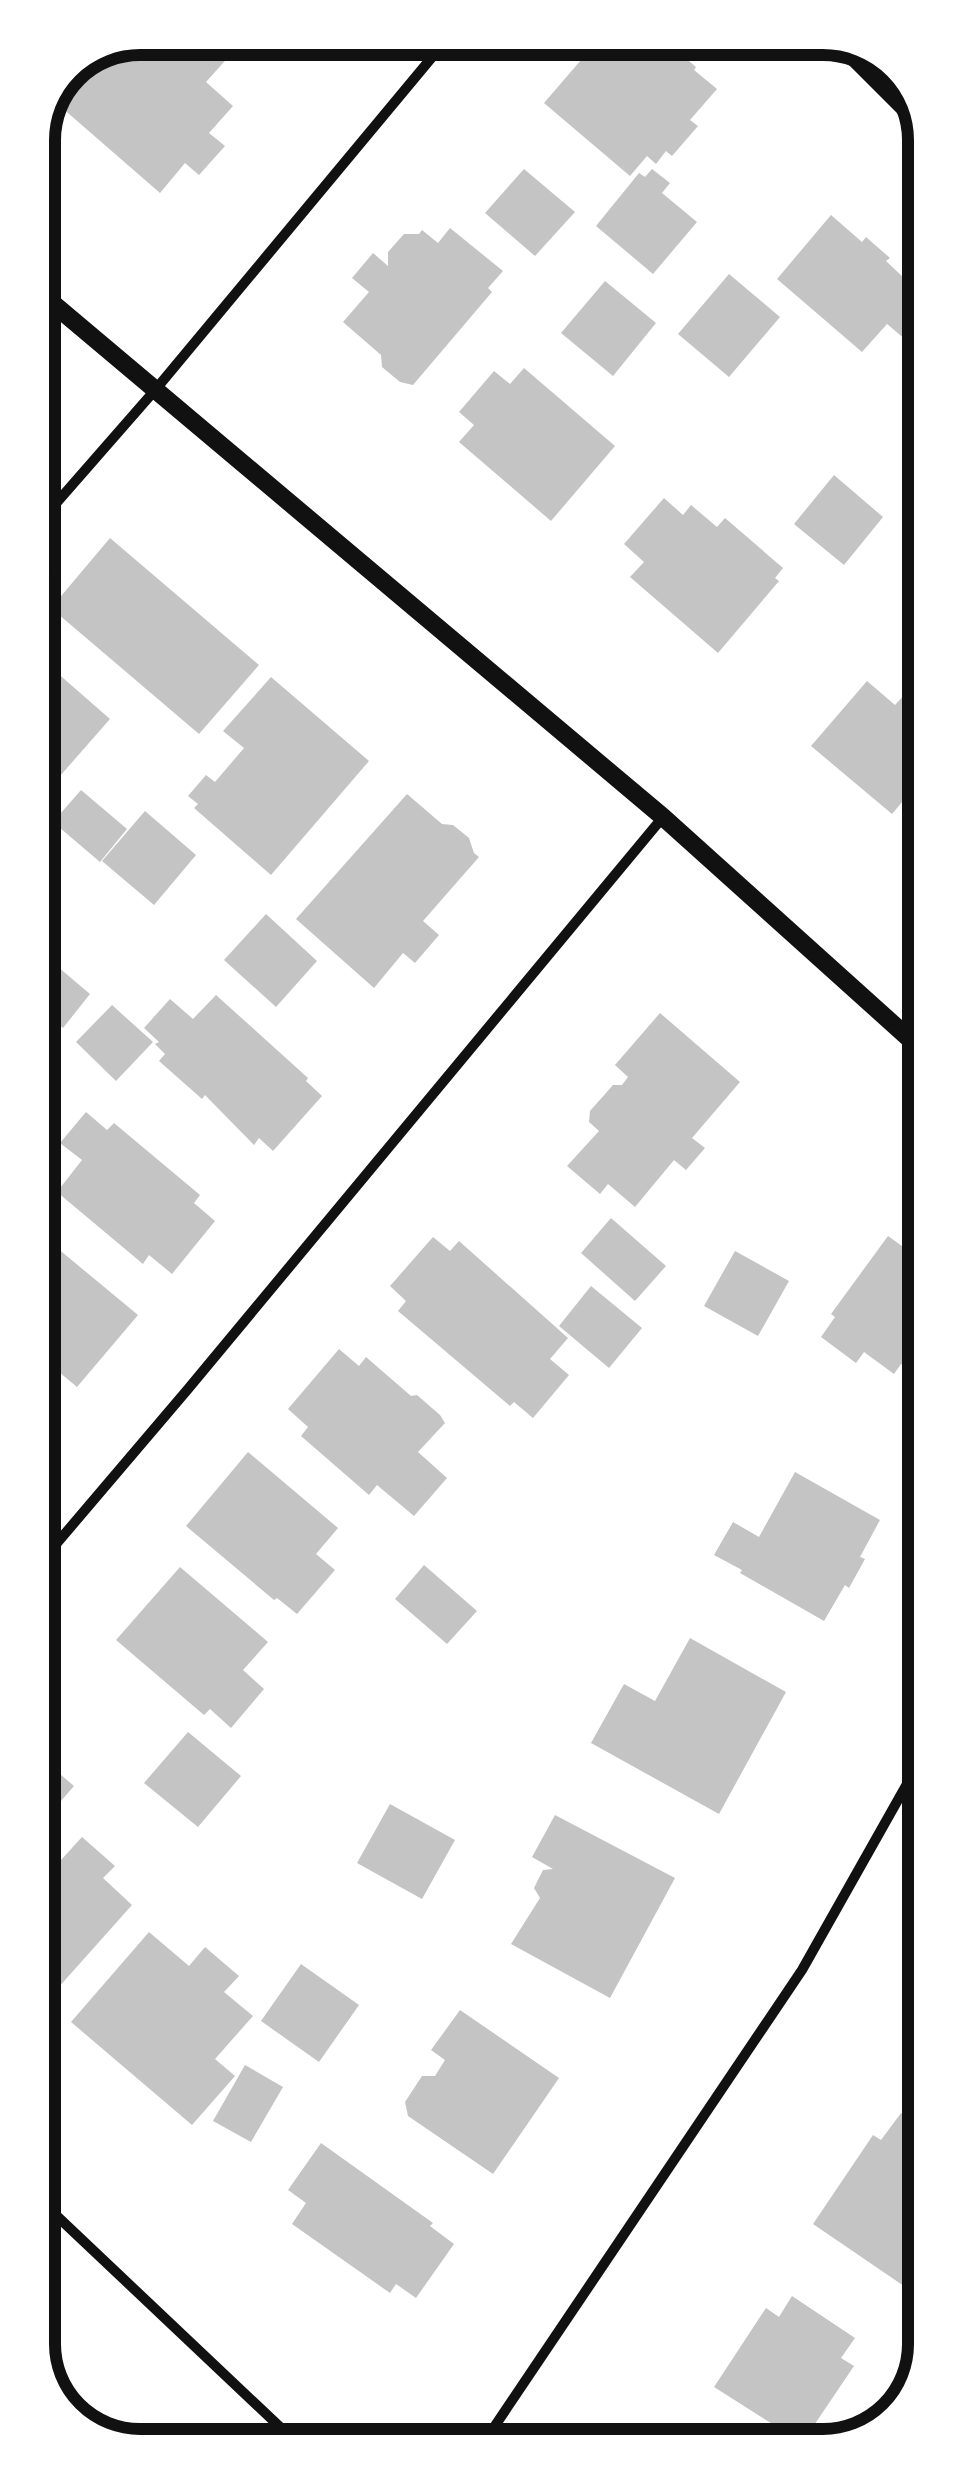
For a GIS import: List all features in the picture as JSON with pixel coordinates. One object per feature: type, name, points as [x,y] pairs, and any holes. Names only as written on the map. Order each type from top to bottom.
[{"type":"street","points":[[55,505],[434,55]]},
{"type":"street","points":[[851,60],[902,110]]},
{"type":"street","points":[[55,305],[662,817],[908,1037]]},
{"type":"street","points":[[55,1546],[662,817]]},
{"type":"street","points":[[492,2429],[802,1970],[908,1781]]},
{"type":"street","points":[[55,2214],[281,2429]]},
{"type":"building","points":[[140,55],[230,55],[206,82],[233,106],[209,133],[225,146],[199,175],[185,163],[160,193],[62,108],[64,103],[84,76],[108,61]]},
{"type":"building","points":[[585,55],[682,55],[717,89],[690,120],[698,126],[672,156],[666,151],[656,164],[647,156],[630,176],[544,103]]},
{"type":"building","points":[[524,169],[575,212],[535,256],[485,213]]},
{"type":"building","points":[[652,169],[670,183],[662,193],[697,222],[653,274],[596,226],[639,173],[645,177]]},
{"type":"building","points":[[831,215],[862,242],[866,237],[890,258],[886,261],[908,282],[908,342],[887,324],[862,352],[777,279]]},
{"type":"building","points":[[450,228],[503,271],[488,288],[492,292],[413,385],[400,382],[382,367],[381,355],[343,322],[369,292],[352,278],[373,253],[388,266],[388,252],[404,234],[419,234],[422,230],[438,243]]},
{"type":"building","points":[[729,274],[780,317],[729,377],[678,334]]},
{"type":"building","points":[[605,281],[656,323],[613,376],[561,333]]},
{"type":"building","points":[[524,368],[615,446],[551,521],[459,442],[474,425],[459,412],[494,371],[510,384]]},
{"type":"building","points":[[834,475],[883,517],[844,565],[794,524]]},
{"type":"building","points":[[664,498],[683,515],[691,505],[717,527],[725,518],[783,568],[775,578],[779,581],[718,653],[630,577],[644,562],[624,544]]},
{"type":"building","points":[[110,538],[259,665],[199,734],[55,611],[55,603]]},
{"type":"building","points":[[55,671],[110,719],[55,782]]},
{"type":"building","points":[[271,677],[369,761],[271,875],[194,808],[198,804],[188,796],[206,775],[215,782],[244,748],[223,731]]},
{"type":"building","points":[[867,681],[895,705],[908,693],[908,795],[892,814],[811,746]]},
{"type":"building","points":[[81,790],[127,829],[100,862],[55,820]]},
{"type":"building","points":[[407,794],[442,824],[453,825],[469,838],[479,857],[423,921],[439,935],[415,963],[403,953],[374,988],[296,919]]},
{"type":"building","points":[[145,811],[196,855],[154,905],[102,861]]},
{"type":"building","points":[[266,914],[317,961],[276,1007],[224,960]]},
{"type":"building","points":[[55,964],[90,994],[63,1028],[55,1022]]},
{"type":"building","points":[[216,995],[308,1078],[306,1081],[322,1096],[273,1151],[259,1138],[254,1145],[205,1095],[202,1099],[159,1061],[165,1054],[144,1028],[170,999],[193,1019]]},
{"type":"building","points":[[112,1005],[153,1042],[116,1081],[76,1042]]},
{"type":"building","points":[[660,1013],[740,1082],[692,1138],[705,1148],[686,1170],[674,1160],[635,1207],[608,1184],[600,1194],[567,1166],[599,1131],[589,1122],[590,1111],[613,1085],[622,1085],[628,1077],[615,1065]]},
{"type":"building","points":[[86,1112],[107,1130],[114,1123],[200,1195],[194,1203],[215,1221],[172,1274],[149,1255],[143,1264],[57,1192],[82,1160],[60,1143]]},
{"type":"building","points":[[611,1218],[666,1266],[635,1301],[581,1253]]},
{"type":"building","points":[[888,1236],[908,1250],[908,1369],[901,1364],[894,1374],[864,1352],[856,1363],[821,1337],[835,1317],[831,1314]]},
{"type":"building","points":[[433,1237],[450,1251],[459,1241],[568,1338],[550,1359],[569,1375],[533,1418],[514,1402],[510,1406],[398,1311],[406,1301],[390,1286]]},
{"type":"building","points":[[55,1246],[138,1315],[77,1387],[55,1369]]},
{"type":"building","points":[[735,1251],[789,1281],[758,1336],[704,1306]]},
{"type":"building","points":[[591,1286],[642,1328],[609,1368],[559,1326]]},
{"type":"building","points":[[339,1349],[359,1366],[366,1357],[411,1396],[417,1395],[445,1423],[418,1452],[447,1478],[414,1516],[377,1485],[369,1495],[301,1436],[308,1427],[288,1409]]},
{"type":"building","points":[[248,1452],[338,1528],[316,1554],[335,1570],[297,1614],[277,1598],[274,1600],[186,1526]]},
{"type":"building","points":[[795,1472],[880,1520],[849,1588],[845,1585],[824,1621],[714,1555],[733,1522],[759,1537]]},
{"type":"building","points":[[424,1565],[477,1611],[447,1644],[395,1599]]},
{"type":"building","points":[[180,1567],[268,1642],[243,1670],[264,1689],[231,1728],[210,1709],[204,1715],[116,1640]]},
{"type":"building","points":[[690,1638],[786,1692],[719,1814],[591,1743],[624,1684],[655,1701]]},
{"type":"building","points":[[188,1732],[241,1776],[198,1827],[144,1783]]},
{"type":"building","points":[[55,1770],[74,1786],[55,1808]]},
{"type":"building","points":[[390,1804],[455,1840],[422,1899],[357,1863]]},
{"type":"building","points":[[555,1815],[675,1878],[610,1998],[511,1944],[540,1898],[534,1888],[543,1870],[553,1869],[532,1857]]},
{"type":"building","points":[[82,1837],[115,1866],[103,1878],[132,1905],[55,1991],[55,1867]]},
{"type":"building","points":[[149,1932],[189,1966],[205,1947],[239,1976],[224,1992],[253,2016],[215,2059],[235,2076],[192,2125],[71,2022]]},
{"type":"building","points":[[301,1964],[359,2005],[319,2062],[261,2021]]},
{"type":"building","points":[[460,2010],[559,2078],[493,2174],[408,2116],[405,2102],[422,2076],[435,2076],[445,2060],[431,2050]]},
{"type":"building","points":[[245,2065],[283,2087],[251,2142],[213,2121]]},
{"type":"building","points":[[901,2113],[908,2118],[908,2289],[813,2224],[873,2135],[881,2140]]},
{"type":"building","points":[[321,2143],[433,2223],[430,2226],[454,2244],[416,2298],[396,2284],[390,2293],[292,2224],[306,2203],[288,2190]]},
{"type":"building","points":[[792,2296],[855,2338],[841,2358],[854,2366],[811,2429],[780,2429],[714,2387],[766,2308],[779,2317]]}]
